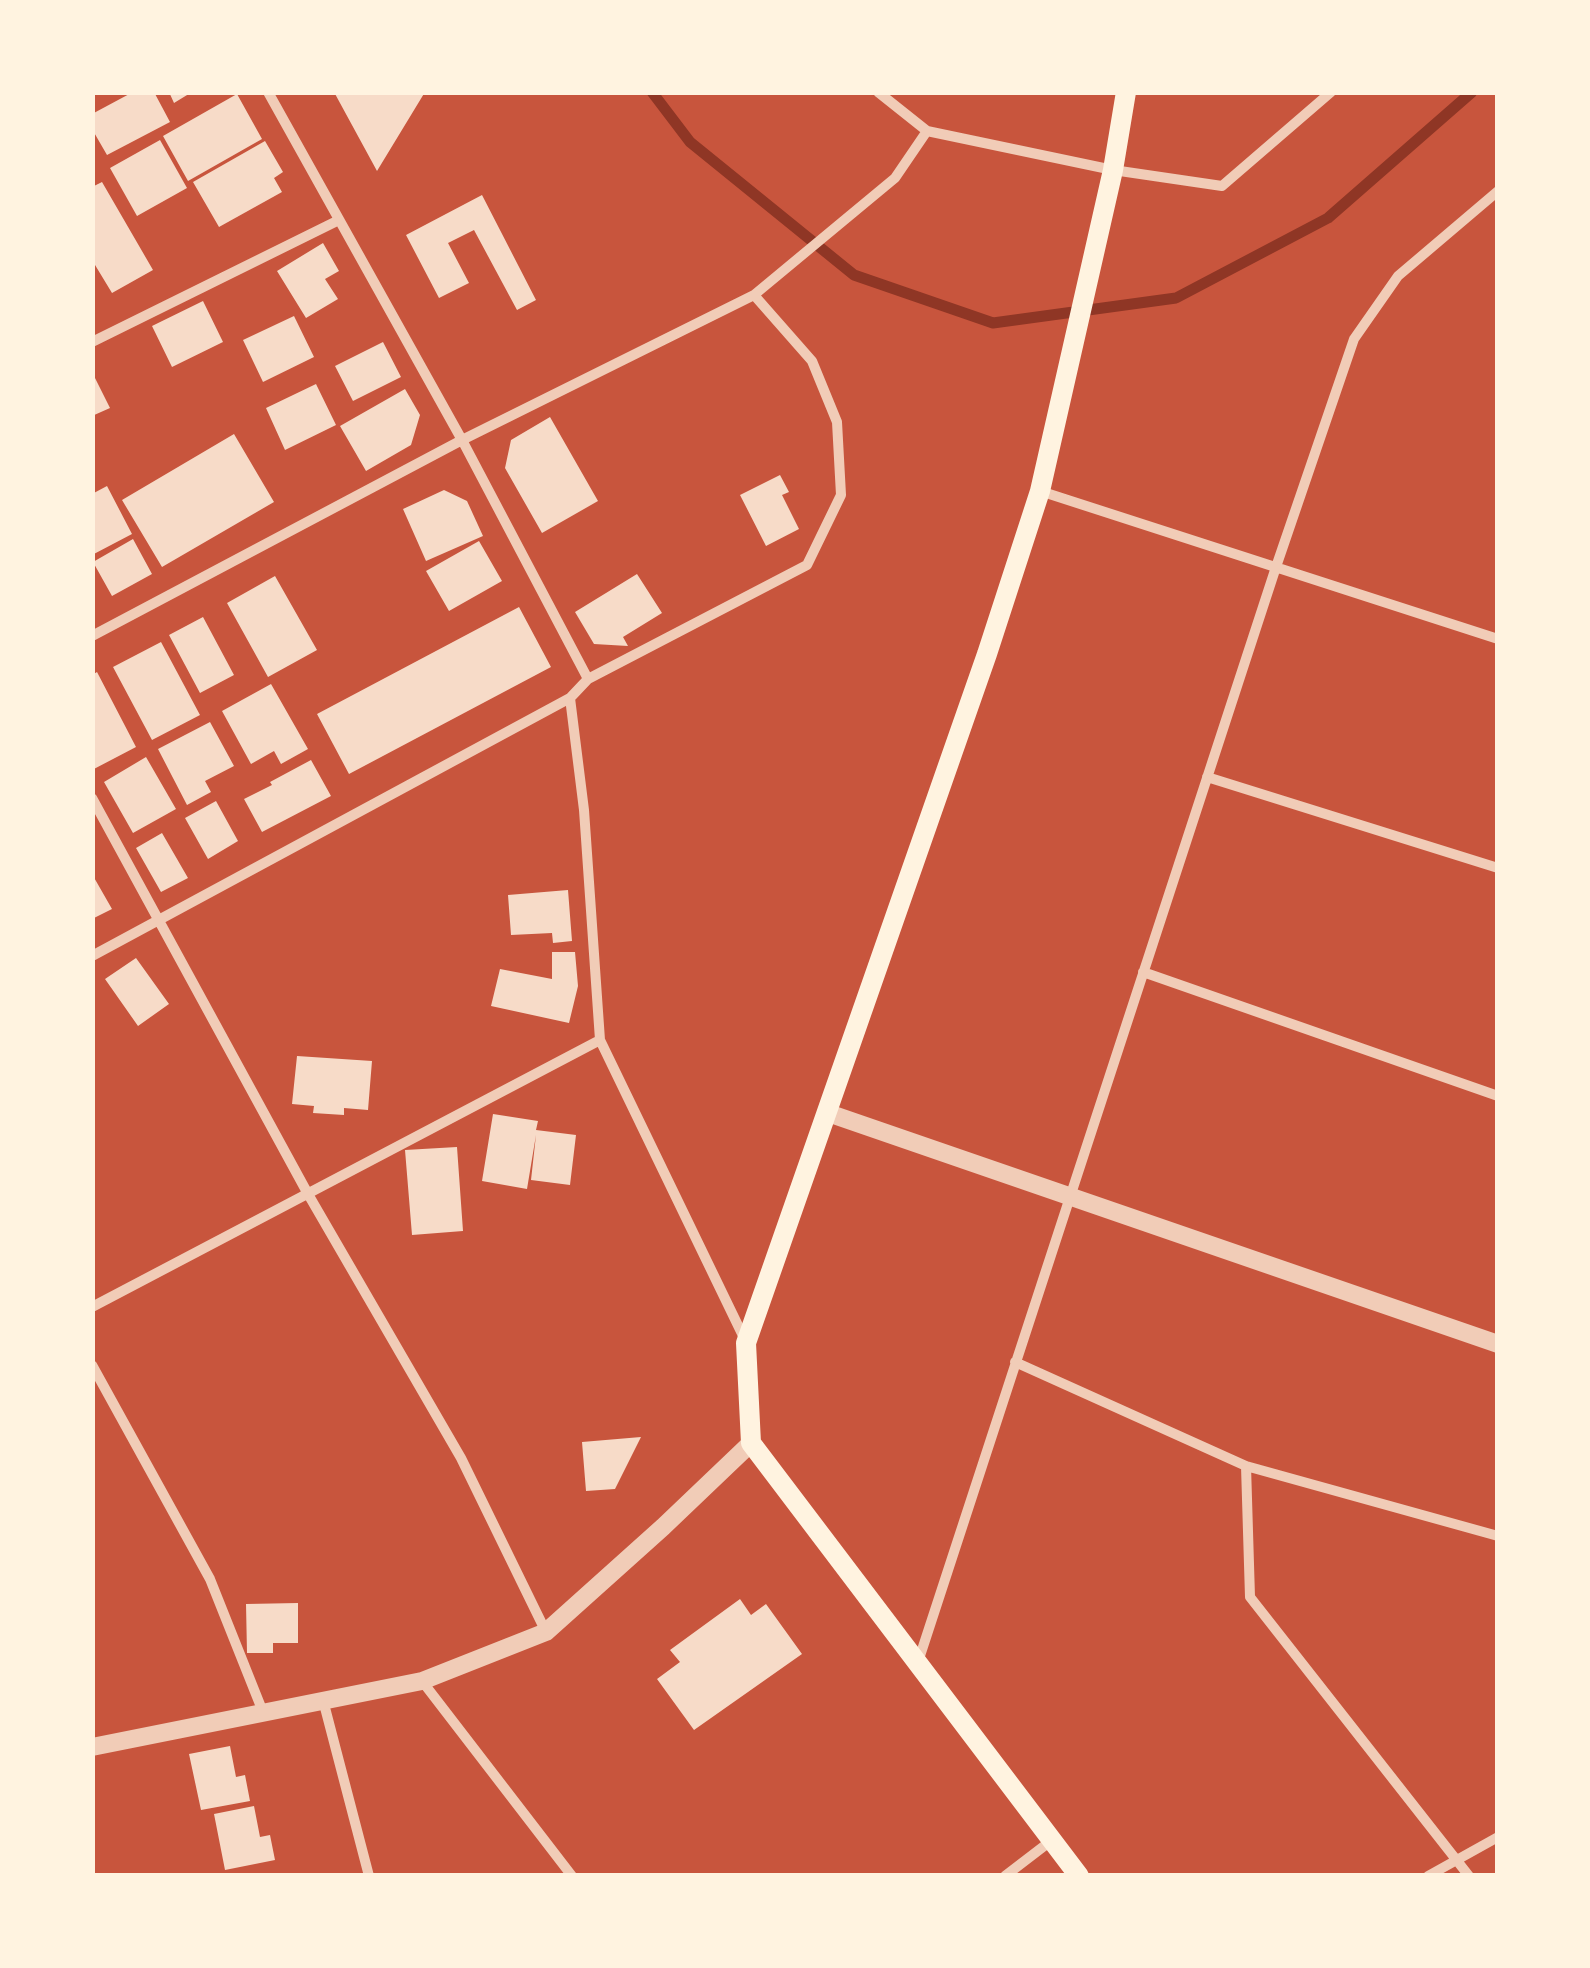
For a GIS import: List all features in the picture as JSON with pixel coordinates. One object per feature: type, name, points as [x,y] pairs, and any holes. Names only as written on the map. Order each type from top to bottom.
[{"type":"main road","points":[[1079,1876],[751,1443],[746,1343],[987,654],[1040,491],[1113,170],[1126,92]]},
{"type":"street","points":[[268,92],[462,440],[588,679]]},
{"type":"street","points":[[878,92],[927,131],[1113,170],[1222,186],[1331,92]]},
{"type":"street","points":[[92,636],[462,440],[754,294],[895,178],[927,131]]},
{"type":"street","points":[[918,1663],[1354,339],[1398,276],[1498,191]]},
{"type":"street","points":[[92,342],[338,220]]},
{"type":"street","points":[[92,956],[570,698],[588,679],[808,565],[841,496],[837,422],[812,361],[754,294]]},
{"type":"street","points":[[1040,491],[1498,640]]},
{"type":"street","points":[[570,698],[584,810],[600,1040],[746,1343]]},
{"type":"street","points":[[1207,776],[1498,868]]},
{"type":"street","points":[[92,798],[308,1194],[460,1458],[546,1632]]},
{"type":"street","points":[[1143,972],[1498,1096]]},
{"type":"street","points":[[92,1307],[600,1040]]},
{"type":"street","points":[[828,1113],[1496,1338]]},
{"type":"street","points":[[1015,1362],[1246,1466],[1498,1536]]},
{"type":"street","points":[[92,1365],[210,1579],[263,1712]]},
{"type":"street","points":[[92,1747],[422,1681],[546,1632],[751,1443]]},
{"type":"street","points":[[1246,1466],[1250,1597],[1469,1876]]},
{"type":"street","points":[[422,1681],[572,1876]]},
{"type":"street","points":[[323,1700],[369,1876]]},
{"type":"street","points":[[1428,1876],[1498,1838]]},
{"type":"street","points":[[1005,1876],[1052,1840]]},
{"type":"building","points":[[133,92],[154,92],[170,122],[107,155],[92,129],[92,114]]},
{"type":"building","points":[[169,92],[192,92],[174,103]]},
{"type":"building","points":[[334,92],[425,92],[377,171]]},
{"type":"building","points":[[237,94],[262,139],[188,181],[163,136]]},
{"type":"building","points":[[160,140],[187,188],[137,216],[110,168]]},
{"type":"building","points":[[265,141],[283,172],[274,178],[282,192],[219,227],[193,182]]},
{"type":"building","points":[[102,182],[153,270],[112,293],[92,260],[92,187]]},
{"type":"building","points":[[482,195],[536,300],[517,310],[474,230],[448,243],[469,283],[439,298],[406,235]]},
{"type":"building","points":[[323,243],[339,271],[325,279],[338,299],[306,318],[277,271]]},
{"type":"building","points":[[203,301],[223,342],[172,367],[152,326]]},
{"type":"building","points":[[294,316],[314,357],[263,382],[243,340]]},
{"type":"building","points":[[383,342],[401,377],[353,401],[335,366]]},
{"type":"building","points":[[92,372],[110,408],[92,416]]},
{"type":"building","points":[[316,384],[336,425],[285,450],[266,408]]},
{"type":"building","points":[[405,389],[420,415],[411,445],[366,471],[340,426]]},
{"type":"building","points":[[550,417],[598,501],[542,533],[505,468],[511,440]]},
{"type":"building","points":[[234,434],[274,502],[162,567],[122,500]]},
{"type":"building","points":[[780,475],[789,492],[782,495],[799,529],[766,546],[740,495]]},
{"type":"building","points":[[107,486],[132,534],[92,555],[92,494]]},
{"type":"building","points":[[444,490],[467,501],[483,536],[426,561],[403,509]]},
{"type":"building","points":[[133,539],[152,574],[112,596],[93,562]]},
{"type":"building","points":[[479,541],[502,581],[449,611],[426,571]]},
{"type":"building","points":[[637,574],[662,613],[623,637],[628,646],[594,644],[575,612]]},
{"type":"building","points":[[275,576],[317,650],[268,677],[227,603]]},
{"type":"building","points":[[519,607],[551,667],[349,774],[317,714]]},
{"type":"building","points":[[203,617],[234,675],[200,693],[169,635]]},
{"type":"building","points":[[161,642],[200,715],[152,740],[113,667]]},
{"type":"building","points":[[97,672],[136,747],[92,770],[92,675]]},
{"type":"building","points":[[271,684],[308,749],[281,764],[274,751],[251,764],[222,711]]},
{"type":"building","points":[[210,722],[234,766],[205,781],[211,792],[187,805],[158,749]]},
{"type":"building","points":[[146,757],[176,809],[133,833],[104,782]]},
{"type":"building","points":[[311,760],[331,796],[262,832],[244,799]]},
{"type":"building","points":[[216,801],[238,841],[208,859],[185,818]]},
{"type":"building","points":[[162,833],[188,878],[161,892],[136,848]]},
{"type":"building","points":[[92,874],[112,909],[92,919]]},
{"type":"building","points":[[568,890],[572,941],[553,943],[552,933],[511,935],[508,895]]},
{"type":"building","points":[[552,952],[575,952],[578,986],[569,1023],[491,1006],[500,969],[552,979]]},
{"type":"building","points":[[136,958],[169,1004],[138,1026],[105,979]]},
{"type":"building","points":[[297,1056],[372,1061],[368,1110],[344,1108],[344,1115],[313,1113],[314,1106],[292,1104]]},
{"type":"building","points":[[493,1114],[538,1121],[536,1130],[576,1135],[570,1185],[531,1180],[536,1135],[527,1189],[482,1181]]},
{"type":"building","points":[[457,1147],[463,1231],[412,1235],[405,1150]]},
{"type":"building","points":[[641,1437],[615,1489],[586,1491],[582,1442]]},
{"type":"building","points":[[740,1599],[751,1615],[766,1604],[802,1654],[694,1730],[657,1679],[680,1662],[670,1650]]},
{"type":"building","points":[[298,1603],[298,1643],[273,1643],[273,1653],[247,1653],[246,1604]]},
{"type":"building","points":[[230,1746],[236,1777],[245,1775],[250,1801],[201,1810],[189,1754]]},
{"type":"building","points":[[254,1806],[260,1837],[270,1835],[275,1860],[225,1870],[214,1814]]},
{"type":"waterway","points":[[652,92],[690,142],[854,275],[993,323],[1176,298],[1328,218],[1472,92]]}]
